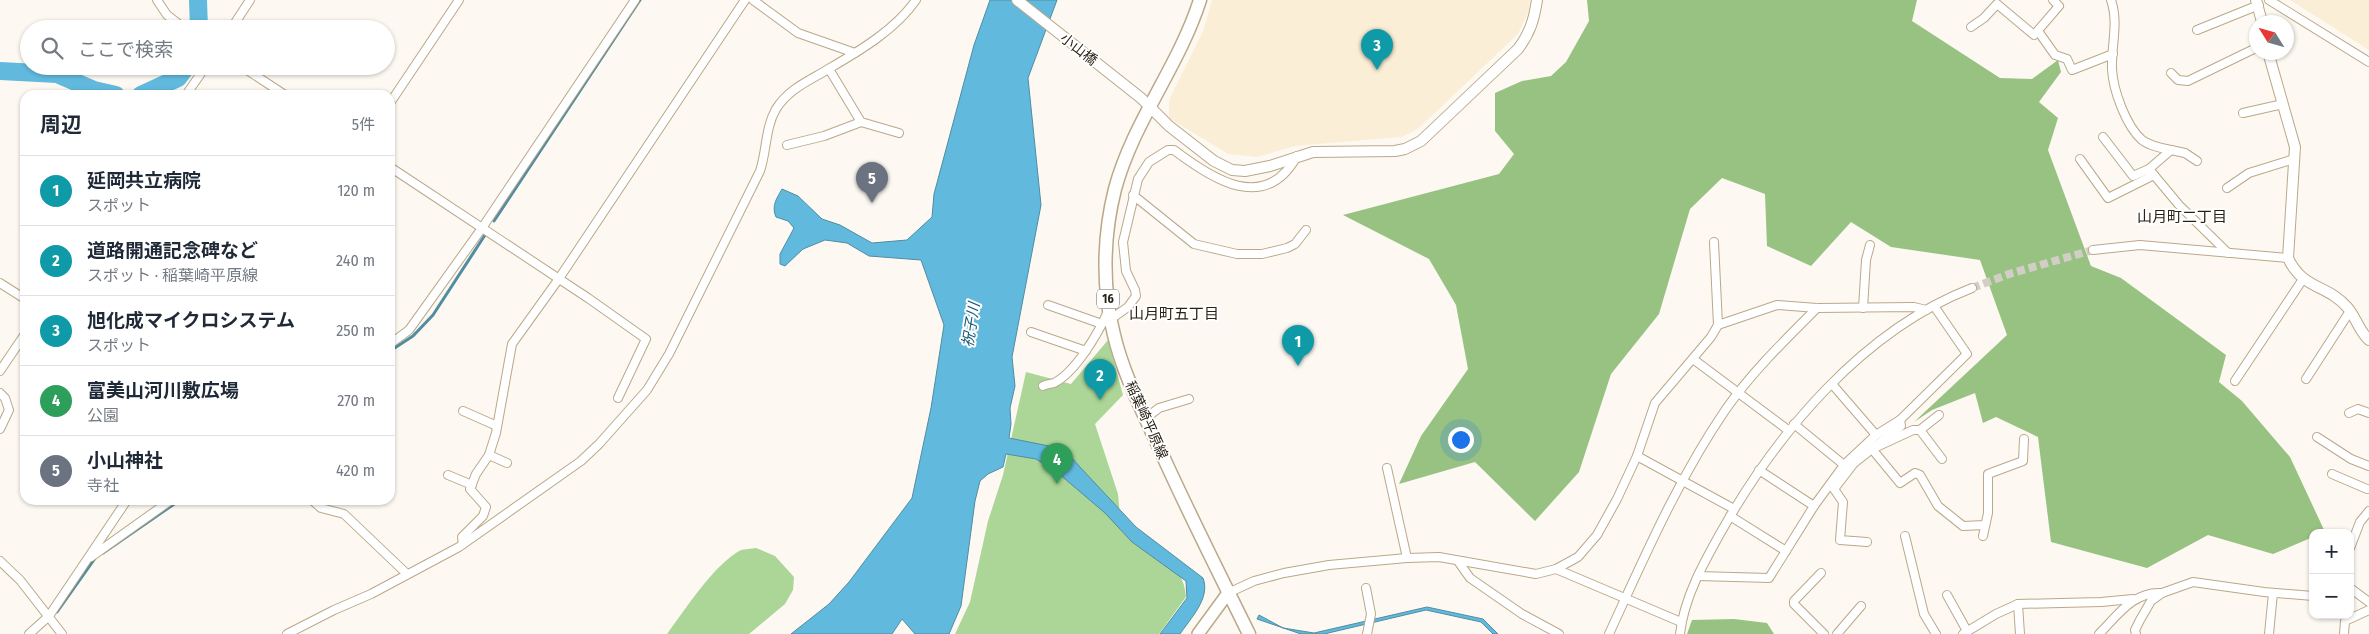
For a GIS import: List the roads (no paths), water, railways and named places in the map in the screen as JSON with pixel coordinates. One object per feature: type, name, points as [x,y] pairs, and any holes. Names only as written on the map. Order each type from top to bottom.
[{"type":"main road","name":"稲葉崎平原線","points":[[1200,0],[1192,24],[1146,103],[1116,189],[1105,264],[1107,317],[1130,384],[1249,634]]},
{"type":"main road","points":[[1198,634],[1228,592]]},
{"type":"street","points":[[158,0],[167,15],[173,20]]},
{"type":"street","points":[[237,20],[250,0]]},
{"type":"street","points":[[395,96],[459,0]]},
{"type":"street","points":[[395,340],[409,330],[482,228],[635,0]]},
{"type":"street","points":[[463,544],[462,537],[483,516],[486,507],[470,489],[476,474],[489,455],[497,426],[512,344],[558,280],[746,0]]},
{"type":"street","points":[[753,0],[798,33],[855,53]]},
{"type":"street","points":[[287,634],[463,544],[581,460],[612,431],[647,390],[669,354],[760,171],[764,157],[766,132],[777,108],[796,87],[855,53],[905,16],[916,0]]},
{"type":"street","name":"小山橋","points":[[1017,0],[1146,103],[1214,161],[1232,170],[1245,171],[1270,166],[1313,152],[1395,151],[1421,141],[1518,49],[1529,34],[1537,0]]},
{"type":"street","points":[[1971,27],[1984,18],[1997,4],[2034,35],[2059,6],[2053,0]]},
{"type":"street","points":[[2111,0],[2114,15],[2112,70],[2119,103],[2133,129],[2142,140],[2152,146],[2185,153],[2197,161]]},
{"type":"street","points":[[2269,0],[2369,62]]},
{"type":"street","points":[[2196,30],[2257,3]]},
{"type":"street","points":[[2038,31],[2055,55],[2067,59],[2072,70],[2114,54]]},
{"type":"street","points":[[2172,73],[2178,80],[2188,81],[2249,51]]},
{"type":"street","points":[[2270,60],[2295,147],[2288,258],[2295,272],[2303,279],[2329,293],[2350,311],[2363,334],[2369,340]]},
{"type":"street","points":[[829,69],[861,122]]},
{"type":"street","points":[[189,90],[200,75]]},
{"type":"street","points":[[255,75],[277,90]]},
{"type":"street","points":[[2243,113],[2283,104]]},
{"type":"street","points":[[787,145],[824,136],[861,122],[899,133]]},
{"type":"street","points":[[2103,137],[2134,176],[2151,172]]},
{"type":"street","points":[[1043,386],[1053,383],[1086,351],[1107,317],[1128,307],[1136,296],[1126,271],[1123,242],[1138,179],[1150,162],[1168,150],[1174,150],[1206,174],[1230,184],[1257,188],[1279,178],[1290,169],[1297,156]]},
{"type":"street","points":[[2080,159],[2108,198],[2151,172],[2171,150]]},
{"type":"street","points":[[2227,188],[2249,173],[2294,159]]},
{"type":"street","points":[[1206,174],[1214,161]]},
{"type":"street","points":[[395,170],[558,280],[588,298],[646,339],[618,398]]},
{"type":"street","points":[[2151,172],[2178,205],[2228,253]]},
{"type":"street","points":[[1133,196],[1194,244],[1237,254],[1262,254],[1287,248],[1295,244],[1306,230]]},
{"type":"street","points":[[1228,592],[1254,581],[1284,573],[1329,565],[1439,557],[1536,574],[1556,569],[1578,557],[1597,535],[1617,499],[1637,456],[1655,403],[1712,337],[1718,325],[1714,242]]},
{"type":"street","points":[[1863,308],[1866,260],[1870,245]]},
{"type":"street","points":[[2093,250],[2140,245],[2288,258]]},
{"type":"street","points":[[2235,381],[2303,279]]},
{"type":"street","points":[[0,283],[20,297]]},
{"type":"street","points":[[1680,634],[1681,622],[1698,576],[1732,512],[1759,470],[1791,427],[1852,364],[1930,308],[1972,288]]},
{"type":"street","points":[[1048,305],[1107,317]]},
{"type":"street","points":[[1698,576],[1769,578],[1814,506],[1844,465],[1876,435],[1900,420],[1967,354],[1930,308],[1817,308],[1777,305],[1718,325]]},
{"type":"street","points":[[1608,634],[1682,481],[1738,393],[1774,350],[1817,308]]},
{"type":"street","points":[[2306,378],[2350,311]]},
{"type":"street","points":[[1031,332],[1086,351]]},
{"type":"street","points":[[0,371],[20,341]]},
{"type":"street","points":[[1693,359],[1738,393],[1791,427],[1844,465]]},
{"type":"street","points":[[1832,384],[1876,435]]},
{"type":"street","points":[[0,393],[5,398],[9,410],[0,429]]},
{"type":"street","points":[[1146,418],[1159,408],[1189,399]]},
{"type":"street","points":[[2349,413],[2358,409],[2369,413]]},
{"type":"street","points":[[463,411],[497,426]]},
{"type":"street","points":[[1872,449],[1913,430],[1920,430],[1939,415]]},
{"type":"street","points":[[1867,542],[1840,540],[1844,502],[1834,489],[1854,463],[1902,426],[1900,420]]},
{"type":"street","points":[[1920,430],[1942,459]]},
{"type":"street","points":[[2317,437],[2351,459],[2369,466]]},
{"type":"street","points":[[1983,536],[1986,525],[1988,474],[2023,461],[2024,439]]},
{"type":"street","points":[[1872,449],[1900,483],[1915,473],[1920,475],[1938,506],[1962,526],[1986,525]]},
{"type":"street","points":[[489,455],[507,463]]},
{"type":"street","points":[[1637,456],[1732,512],[1786,551]]},
{"type":"street","points":[[1387,468],[1406,558]]},
{"type":"street","points":[[1759,470],[1814,506]]},
{"type":"street","points":[[2332,474],[2368,487]]},
{"type":"street","points":[[448,475],[472,485]]},
{"type":"street","points":[[29,634],[49,616],[124,505]]},
{"type":"street","points":[[87,560],[164,505]]},
{"type":"street","points":[[318,505],[321,508],[344,514],[407,574]]},
{"type":"street","points":[[2354,538],[2360,522],[2369,511]]},
{"type":"street","points":[[1905,536],[1924,614],[1936,634]]},
{"type":"street","points":[[1458,561],[1470,578],[1522,614],[1559,634]]},
{"type":"street","points":[[1,563],[20,580],[62,634]]},
{"type":"street","points":[[1556,569],[1681,622]]},
{"type":"street","points":[[1821,573],[1794,601],[1794,604],[1824,634]]},
{"type":"street","points":[[2136,634],[2135,630],[2144,612],[2162,593],[2193,582],[2273,593],[2309,596]]},
{"type":"street","points":[[1366,588],[1369,626]]},
{"type":"street","points":[[2354,591],[2369,602]]},
{"type":"street","points":[[1947,595],[1965,633],[1996,614],[2018,604],[2101,602],[2133,599],[2155,592],[2162,593]]},
{"type":"street","points":[[2268,634],[2273,593]]},
{"type":"street","points":[[2099,634],[2133,599]]},
{"type":"street","points":[[2018,604],[2020,634]]},
{"type":"street","points":[[1837,634],[1861,606]]},
{"type":"street","points":[[2344,634],[2345,621],[2369,610]]},
{"type":"water","name":"祝子川","points":[[990,0],[1057,0],[1028,78],[1041,205],[1012,357],[1015,386],[1010,408],[1011,424],[1009,438],[1059,448],[1068,460],[1071,457],[1136,527],[1203,578],[1205,586],[1202,601],[1180,634],[1160,634],[1187,598],[1186,581],[1132,542],[1105,513],[1058,473],[1036,459],[1006,454],[1003,467],[988,474],[980,481],[975,501],[961,606],[949,634],[915,634],[902,619],[892,634],[791,634],[829,604],[849,582],[912,498],[931,408],[944,325],[921,260],[869,256],[847,243],[825,240],[803,249],[785,266],[780,264],[780,254],[794,228],[788,221],[776,217],[775,202],[782,189],[798,196],[822,219],[840,225],[872,243],[907,240],[932,217],[934,194],[974,45]]},
{"type":"water","points":[[1427,607],[1483,619],[1498,634],[1493,634],[1481,622],[1426,610],[1324,634],[1301,634],[1284,628],[1314,633]]},
{"type":"water","points":[[1259,615],[1282,628],[1257,619]]},
{"type":"waterway","points":[[198,0],[199,20]]},
{"type":"waterway","points":[[494,221],[640,0]]},
{"type":"waterway","points":[[0,71],[20,72]]},
{"type":"waterway","points":[[59,75],[94,90]]},
{"type":"waterway","points":[[152,90],[178,78],[180,75]]},
{"type":"waterway","points":[[395,348],[413,336],[433,315],[485,235]]},
{"type":"waterway","points":[[103,553],[173,505]]},
{"type":"waterway","points":[[57,612],[96,557]]},
{"type":"tunnel","points":[[1972,288],[2012,273],[2093,250]]},
{"type":"place","name":"旭化成マイクロシステム","points":[[1377,70]]},
{"type":"place","name":"小山神社","points":[[872,203]]},
{"type":"place","name":"延岡共立病院","points":[[1298,366]]},
{"type":"place","name":"道路開通記念碑など","points":[[1100,400]]},
{"type":"place","name":"富美山河川敷広場","points":[[1057,484]]},
{"type":"district","name":"山月町二丁目","points":[[2182,217]]},
{"type":"district","name":"山月町五丁目","points":[[1174,314]]}]
